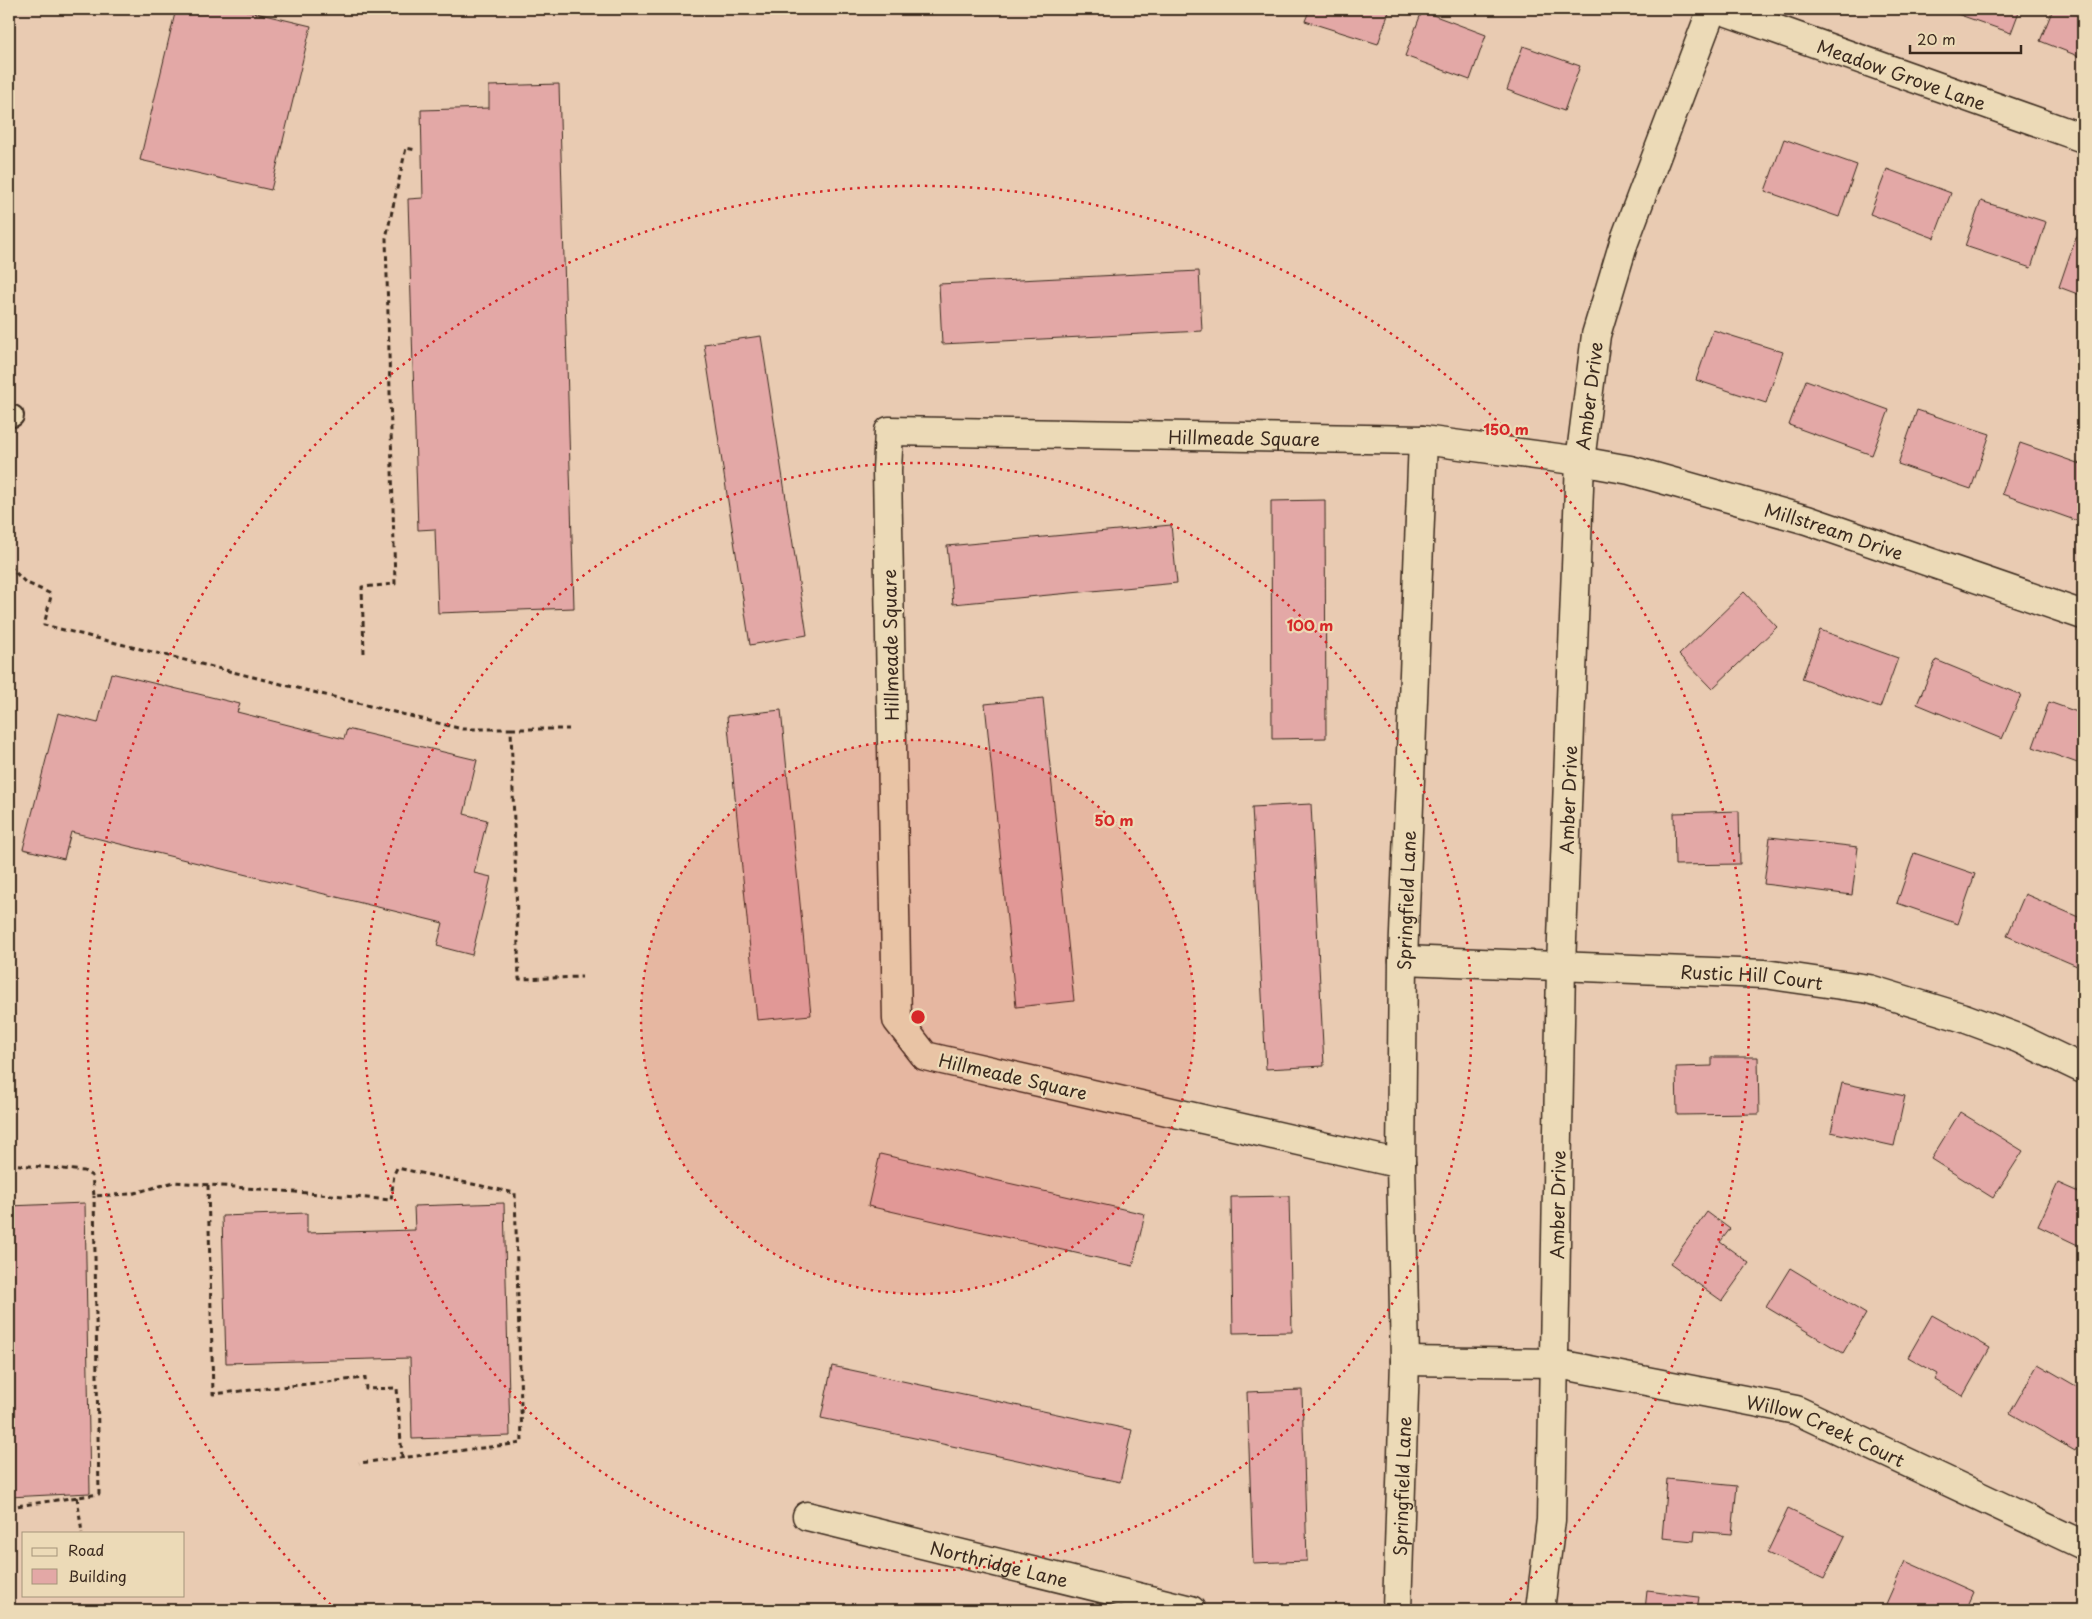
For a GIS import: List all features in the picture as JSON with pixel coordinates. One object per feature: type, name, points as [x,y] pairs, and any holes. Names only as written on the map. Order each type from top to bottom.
[{"type":"street","name":"Amber Drive","points":[[1540,1610],[1551,1520],[1561,966],[1580,461],[1596,335],[1624,242],[1712,9]]},
{"type":"street","name":"Meadow Grove Lane","points":[[1719,9],[2083,138]]},
{"type":"street","name":"Hillmeade Square","points":[[1400,1164],[925,1056],[897,1020],[888,430],[1423,440],[1580,461]]},
{"type":"street","name":"Springfield Lane","points":[[1397,1610],[1405,1361],[1400,1164],[1403,960],[1423,440]]},
{"type":"street","name":"Millstream Drive","points":[[1580,461],[1630,470],[1807,520],[2083,616]]},
{"type":"street","name":"Rustic Hill Court","points":[[1403,960],[1765,974],[1869,989],[1964,1018],[2018,1038],[2083,1069]]},
{"type":"street","points":[[1405,1361],[1553,1363]]},
{"type":"street","name":"Willow Creek Court","points":[[1553,1363],[1796,1410],[2083,1545]]},
{"type":"street","name":"Northridge Lane","points":[[807,1516],[1191,1610]]},
{"type":"path","points":[[364,653],[362,587],[395,584],[386,238],[406,148],[416,150]]},
{"type":"path","points":[[9,566],[25,582],[49,593],[51,596],[44,625],[462,729],[569,729]]},
{"type":"path","points":[[511,729],[518,979],[582,977]]},
{"type":"path","points":[[9,1164],[84,1171],[92,1176],[94,1196],[99,1494],[9,1507]]},
{"type":"path","points":[[94,1196],[130,1194],[174,1182],[390,1200],[394,1174],[397,1168],[515,1193],[522,1443],[359,1463]]},
{"type":"path","points":[[208,1184],[213,1394],[365,1378],[366,1389],[397,1388],[402,1457]]},
{"type":"path","points":[[77,1498],[82,1532]]},
{"type":"building","points":[[176,9],[239,9],[311,26],[271,190],[140,160]]},
{"type":"building","points":[[1310,9],[1390,9],[1378,44],[1305,21]]},
{"type":"building","points":[[1947,9],[2020,9],[2011,33]]},
{"type":"building","points":[[2053,9],[2083,9],[2083,58],[2040,41]]},
{"type":"building","points":[[1422,11],[1486,35],[1470,80],[1405,56]]},
{"type":"building","points":[[1523,46],[1580,66],[1564,111],[1507,90]]},
{"type":"building","points":[[559,84],[574,608],[438,613],[435,529],[418,530],[408,199],[423,198],[421,110],[489,108],[489,86]]},
{"type":"building","points":[[1784,139],[1857,165],[1839,217],[1765,191]]},
{"type":"building","points":[[1887,169],[1951,193],[1934,238],[1870,214]]},
{"type":"building","points":[[1981,201],[2046,222],[2031,268],[1965,246]]},
{"type":"building","points":[[2076,237],[2083,240],[2083,296],[2059,287]]},
{"type":"building","points":[[1199,271],[1202,331],[942,344],[939,284]]},
{"type":"building","points":[[1713,330],[1783,352],[1766,403],[1696,380]]},
{"type":"building","points":[[761,336],[807,635],[750,645],[704,344]]},
{"type":"building","points":[[1806,380],[1889,410],[1872,455],[1789,425]]},
{"type":"building","points":[[1917,410],[1990,434],[1971,489],[1898,464]]},
{"type":"building","points":[[2020,443],[2083,465],[2083,511],[2080,522],[2002,494]]},
{"type":"building","points":[[1325,500],[1326,738],[1272,739],[1271,501]]},
{"type":"building","points":[[1171,525],[1177,583],[953,604],[947,546]]},
{"type":"building","points":[[1744,592],[1777,627],[1712,689],[1679,655]]},
{"type":"building","points":[[1820,630],[1898,658],[1880,708],[1802,679]]},
{"type":"building","points":[[1936,660],[2021,695],[2002,739],[1917,704]]},
{"type":"building","points":[[111,673],[240,704],[237,712],[344,739],[347,729],[477,760],[464,814],[487,820],[474,873],[491,877],[472,955],[437,946],[443,923],[71,832],[64,859],[23,849],[58,713],[98,723]]},
{"type":"building","points":[[1043,698],[1074,1001],[1016,1007],[985,704]]},
{"type":"building","points":[[2049,702],[2083,714],[2083,765],[2033,747]]},
{"type":"building","points":[[781,710],[811,1015],[757,1020],[727,716]]},
{"type":"building","points":[[1311,804],[1324,1066],[1266,1069],[1252,807]]},
{"type":"building","points":[[1739,811],[1740,864],[1675,865],[1674,813]]},
{"type":"building","points":[[1770,837],[1858,847],[1852,895],[1764,884]]},
{"type":"building","points":[[1914,853],[1975,874],[1958,924],[1897,903]]},
{"type":"building","points":[[2025,894],[2083,919],[2083,951],[2077,966],[2007,936]]},
{"type":"building","points":[[1712,1057],[1758,1057],[1759,1114],[1677,1115],[1676,1067],[1712,1066]]},
{"type":"building","points":[[1842,1083],[1905,1096],[1894,1146],[1831,1132]]},
{"type":"building","points":[[1960,1112],[2023,1151],[1993,1198],[1931,1159]]},
{"type":"building","points":[[880,1154],[1145,1214],[1133,1266],[868,1206]]},
{"type":"building","points":[[2058,1183],[2083,1194],[2082,1247],[2038,1226]]},
{"type":"building","points":[[1289,1196],[1292,1332],[1233,1333],[1231,1197]]},
{"type":"building","points":[[85,1203],[90,1493],[9,1497],[9,1206]]},
{"type":"building","points":[[504,1203],[510,1436],[412,1439],[410,1358],[226,1363],[222,1216],[307,1213],[307,1233],[415,1230],[414,1206]]},
{"type":"building","points":[[1707,1212],[1730,1229],[1720,1242],[1749,1263],[1722,1301],[1670,1264]]},
{"type":"building","points":[[1790,1268],[1866,1314],[1843,1353],[1766,1307]]},
{"type":"building","points":[[1932,1315],[1990,1348],[1963,1396],[1935,1380],[1938,1374],[1908,1357]]},
{"type":"building","points":[[2038,1364],[2083,1390],[2083,1437],[2075,1451],[2010,1413]]},
{"type":"building","points":[[832,1366],[1132,1430],[1120,1482],[821,1418]]},
{"type":"building","points":[[1302,1390],[1307,1561],[1253,1563],[1247,1392]]},
{"type":"building","points":[[1667,1479],[1737,1486],[1732,1534],[1695,1531],[1694,1541],[1662,1538]]},
{"type":"building","points":[[1788,1509],[1845,1536],[1824,1579],[1767,1553]]},
{"type":"building","points":[[1905,1561],[1974,1592],[1966,1610],[1901,1610],[1886,1604]]},
{"type":"building","points":[[1647,1591],[1699,1597],[1697,1610],[1645,1610]]}]
